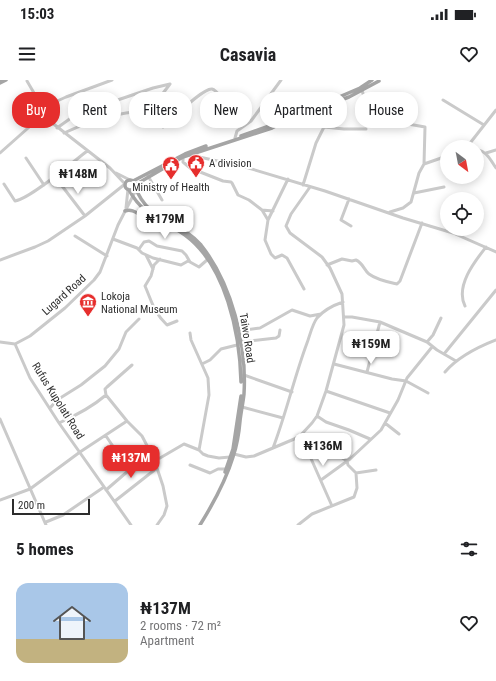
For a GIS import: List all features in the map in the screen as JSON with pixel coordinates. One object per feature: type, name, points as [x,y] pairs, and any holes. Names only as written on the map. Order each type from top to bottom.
[{"type":"main road","points":[[0,81],[6,80]]},
{"type":"main road","points":[[125,184],[126,181],[184,155],[272,125],[295,114],[360,88],[372,80]]},
{"type":"main road","points":[[347,97],[379,80],[383,80]]},
{"type":"main road","points":[[128,189],[132,189],[148,176],[184,155],[191,155],[271,128]]},
{"type":"main road","name":"Taiwo Road","points":[[131,180],[145,205],[152,212],[192,236],[201,245],[220,275],[227,290],[232,303],[238,332],[242,392],[238,421],[226,469],[199,525]]},
{"type":"main road","name":"Taiwo Road","points":[[125,184],[146,212],[192,241],[207,260],[224,290],[239,343],[244,375],[244,394],[234,454],[223,482],[199,525]]},
{"type":"main road","points":[[125,211],[129,210],[147,218],[155,218]]},
{"type":"street","points":[[27,80],[33,92]]},
{"type":"street","points":[[60,100],[112,80]]},
{"type":"street","points":[[252,120],[281,80]]},
{"type":"street","points":[[60,126],[71,118],[97,107],[153,88],[170,84],[151,110],[125,113],[99,120],[64,133]]},
{"type":"street","points":[[205,92],[212,89],[216,92]]},
{"type":"street","points":[[362,90],[368,111],[371,113],[391,121],[425,127],[424,164],[419,173],[414,194],[408,205],[390,212]]},
{"type":"street","points":[[192,102],[200,95]]},
{"type":"street","points":[[443,100],[484,124]]},
{"type":"street","points":[[472,140],[496,110]]},
{"type":"street","points":[[0,153],[28,128]]},
{"type":"street","points":[[0,260],[35,247],[85,216],[125,184],[114,172],[57,128]]},
{"type":"street","points":[[235,138],[237,131],[241,128]]},
{"type":"street","points":[[303,185],[316,143],[324,128]]},
{"type":"street","points":[[334,128],[366,129]]},
{"type":"street","points":[[496,150],[486,153],[496,168]]},
{"type":"street","points":[[4,184],[16,201],[44,185],[88,151]]},
{"type":"street","points":[[184,155],[183,162],[190,168],[232,183],[238,195],[249,200],[262,210],[268,220]]},
{"type":"street","points":[[191,155],[245,166],[288,179],[422,224],[454,233],[496,252]]},
{"type":"street","points":[[26,158],[44,185]]},
{"type":"street","points":[[424,164],[440,158]]},
{"type":"street","points":[[114,172],[131,180]]},
{"type":"street","points":[[148,176],[162,200]]},
{"type":"street","points":[[288,179],[268,220],[265,240],[271,254],[276,258],[282,255],[287,258],[304,289]]},
{"type":"street","points":[[59,182],[85,216]]},
{"type":"street","points":[[125,211],[133,196],[135,187]]},
{"type":"street","points":[[234,454],[249,458],[299,437],[306,431],[317,416],[334,364],[343,331],[345,317],[340,290],[330,268],[322,257],[290,233],[286,226],[291,214],[310,187]]},
{"type":"street","points":[[414,194],[444,187]]},
{"type":"street","points":[[116,192],[128,189],[125,211]]},
{"type":"street","points":[[348,199],[341,220],[351,226]]},
{"type":"street","points":[[262,210],[273,211]]},
{"type":"street","name":"Lugard Road","points":[[15,344],[36,332],[65,308],[85,290],[97,276],[107,256],[125,211]]},
{"type":"street","points":[[327,265],[342,259],[352,261],[356,260],[363,265],[368,274],[397,284],[400,281],[422,224]]},
{"type":"street","points":[[75,236],[107,256]]},
{"type":"street","points":[[113,239],[139,249],[146,255],[153,258],[160,258],[181,265],[188,261],[190,262]]},
{"type":"street","points":[[139,249],[144,242],[149,241],[157,246],[182,251],[190,262],[199,267],[207,260]]},
{"type":"street","points":[[465,306],[463,295],[465,281],[474,264],[486,247]]},
{"type":"street","points":[[146,255],[153,269]]},
{"type":"street","points":[[160,258],[154,265],[151,276],[145,285],[156,313],[167,325],[177,321]]},
{"type":"street","points":[[444,354],[496,290]]},
{"type":"street","points":[[273,448],[314,322],[321,314],[343,302]]},
{"type":"street","points":[[238,332],[260,328],[292,310],[310,316],[321,314]]},
{"type":"street","points":[[345,317],[380,322],[427,342],[432,347],[456,361]]},
{"type":"street","points":[[427,342],[433,335],[441,318]]},
{"type":"street","points":[[50,408],[57,400],[81,385],[105,366],[119,349],[126,332],[139,319]]},
{"type":"street","points":[[367,372],[380,322]]},
{"type":"street","points":[[202,364],[210,360],[221,349],[239,343],[276,338],[279,336],[280,330]]},
{"type":"street","points":[[190,333],[191,340],[208,378],[209,395],[198,450]]},
{"type":"street","points":[[445,372],[456,361],[496,340]]},
{"type":"street","points":[[0,342],[15,344]]},
{"type":"street","name":"Rufus Kupolati Road","points":[[15,344],[30,378],[59,423],[131,525]]},
{"type":"street","points":[[321,480],[347,461],[381,430],[412,371],[432,347]]},
{"type":"street","points":[[334,364],[399,381],[406,381],[428,394]]},
{"type":"street","points":[[132,365],[105,389],[106,395],[127,421],[142,436],[154,459],[164,486],[167,506],[164,515],[157,525]]},
{"type":"street","points":[[244,375],[292,392]]},
{"type":"street","points":[[326,391],[390,413]]},
{"type":"street","points":[[59,423],[80,414],[106,395]]},
{"type":"street","points":[[242,407],[283,418]]},
{"type":"street","points":[[317,416],[326,422],[370,439]]},
{"type":"street","points":[[0,419],[46,523],[63,515],[105,488],[142,459],[160,458],[184,444],[208,456],[219,458],[230,457]]},
{"type":"street","points":[[0,500],[30,489],[80,452],[127,421]]},
{"type":"street","points":[[385,423],[398,434]]},
{"type":"street","points":[[106,436],[129,470]]},
{"type":"street","points":[[299,437],[321,480],[332,506]]},
{"type":"street","points":[[298,525],[312,514],[354,497],[357,488],[356,473],[348,465],[347,461],[338,455],[305,447]]},
{"type":"street","points":[[190,466],[210,473],[218,469],[226,469]]},
{"type":"street","points":[[114,501],[157,468]]},
{"type":"street","points":[[356,473],[376,470]]},
{"type":"place","name":"A division","points":[[196,178]]},
{"type":"place","name":"Ministry of Health","points":[[171,180]]},
{"type":"place","name":"Lokoja National Museum","points":[[88,317]]}]
